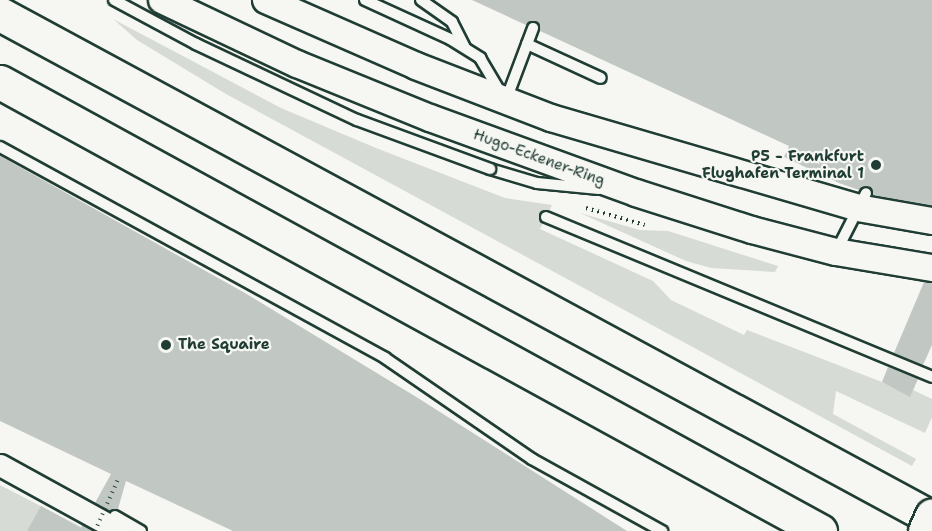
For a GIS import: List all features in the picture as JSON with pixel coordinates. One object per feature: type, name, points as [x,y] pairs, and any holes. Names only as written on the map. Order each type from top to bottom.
[{"type":"highway","points":[[0,14],[932,517],[926,531]]},
{"type":"highway","points":[[0,82],[820,531]]},
{"type":"street","name":"Hugo-Eckener-Ring","points":[[162,0],[297,64],[430,118],[636,193],[752,230],[836,252],[932,268]]},
{"type":"street","points":[[266,0],[416,66],[640,146],[862,200],[932,221]]},
{"type":"street","points":[[0,465],[120,531]]},
{"type":"lane","points":[[114,0],[196,44],[357,120],[490,169],[537,183],[636,193]]},
{"type":"lane","points":[[365,0],[465,48],[480,58],[506,100]]},
{"type":"lane","points":[[421,0],[452,22],[465,48]]},
{"type":"lane","points":[[506,100],[533,28]]},
{"type":"lane","points":[[527,44],[601,78]]},
{"type":"lane","points":[[0,147],[385,358],[532,459],[662,531]]},
{"type":"lane","points":[[836,252],[862,200]]},
{"type":"lane","points":[[546,217],[932,377]]},
{"type":"lane","points":[[0,456],[141,531]]},
{"type":"path","points":[[95,531],[119,477]]},
{"type":"shaded area","points":[[113,19],[281,108],[505,198],[552,205],[540,229],[653,281],[671,300],[744,335],[747,330],[882,382],[910,396],[913,390],[932,399],[932,417],[925,433],[836,391],[833,414],[916,459],[912,466],[226,94],[137,40]]},
{"type":"shaded area","points":[[580,213],[640,230],[668,231],[778,266],[775,272],[711,268],[686,261]]},
{"type":"shaded area","points":[[0,485],[89,531],[0,531]]},
{"type":"building","points":[[472,0],[932,0],[932,206],[873,195],[869,186],[862,186],[859,190],[839,183],[784,157],[789,146],[540,31],[540,26],[536,21],[531,21],[526,25]]},
{"type":"building","name":"The Squaire","points":[[0,156],[245,293],[418,398],[627,531],[233,531],[126,481],[118,509],[110,511],[95,503],[111,474],[0,421]]},
{"type":"building","points":[[924,282],[932,283],[932,345],[923,365],[894,353]]},
{"type":"building","points":[[888,367],[918,379],[910,397],[882,382]]},
{"type":"building","points":[[41,506],[81,528],[82,525],[94,531],[27,531]]},
{"type":"place","name":"P5 - Frankfurt Flughafen Terminal 1","points":[[876,165]]},
{"type":"place","name":"The Squaire","points":[[166,345]]}]
